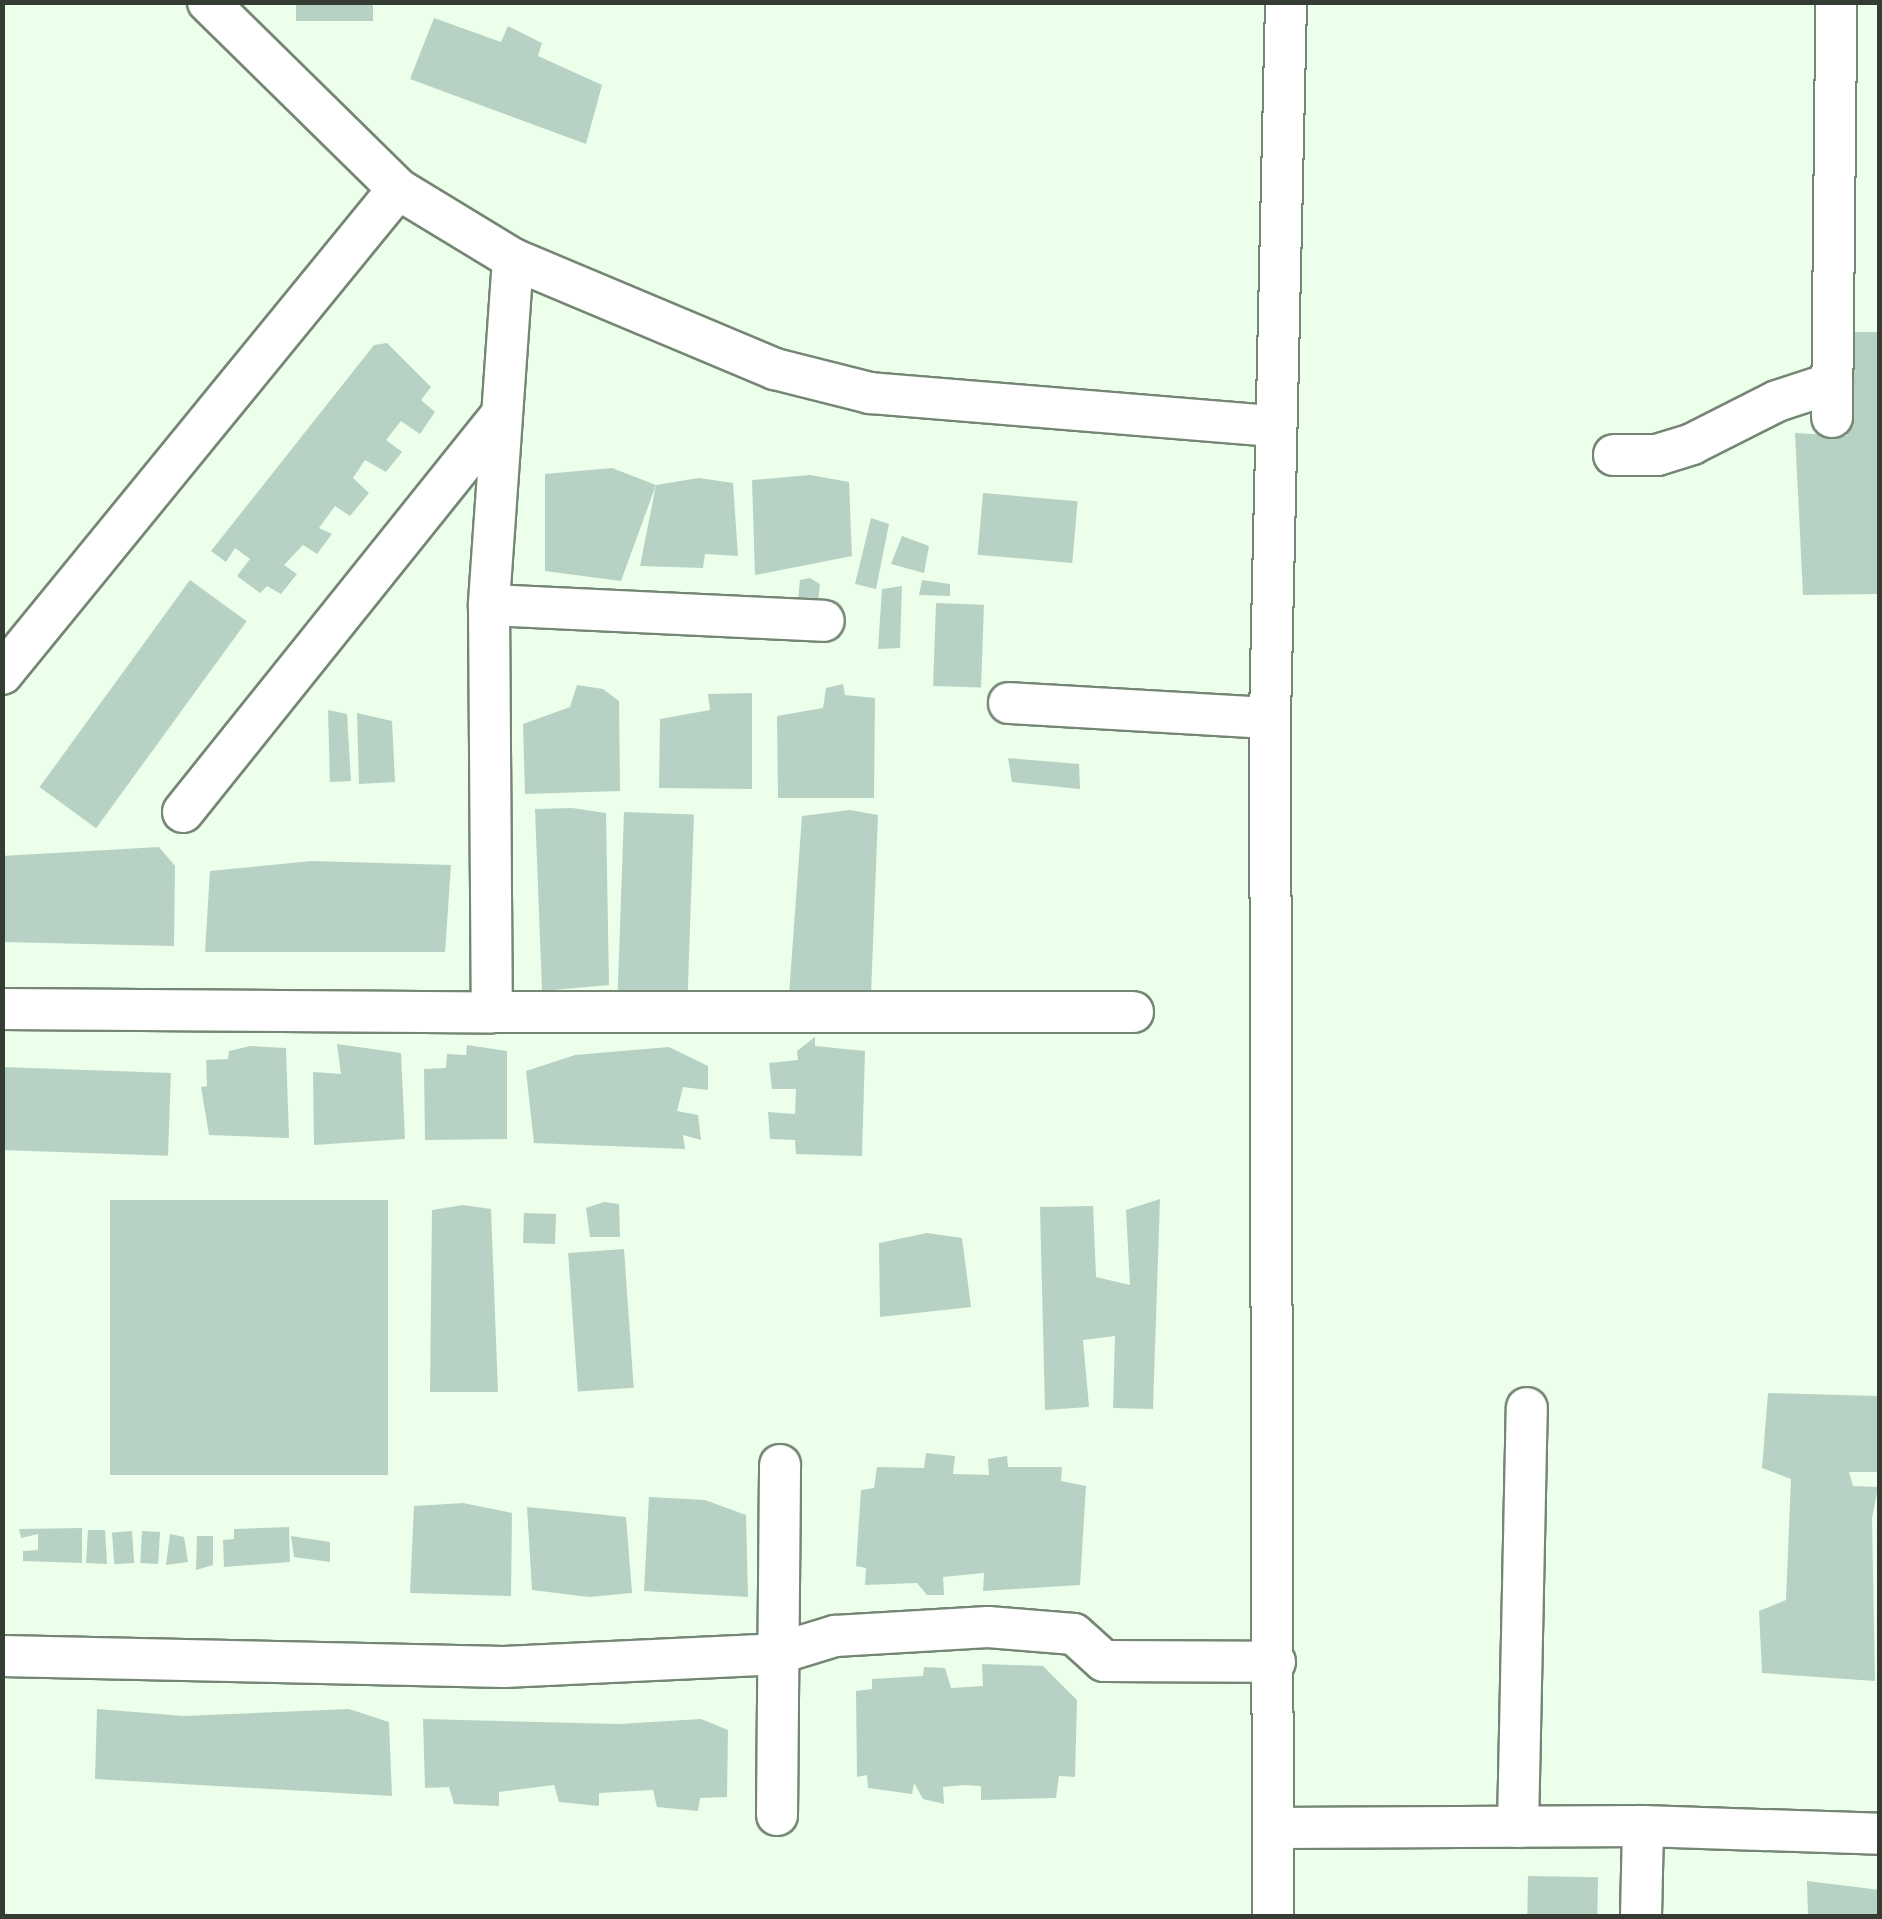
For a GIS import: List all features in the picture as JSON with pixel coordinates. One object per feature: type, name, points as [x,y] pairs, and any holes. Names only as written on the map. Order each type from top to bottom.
[{"type":"street","points":[[208,2],[398,189],[514,259],[775,369],[870,392],[1272,426]]},
{"type":"street","points":[[1273,1916],[1277,1828],[1270,718],[1272,426],[1286,2]]},
{"type":"street","points":[[1614,455],[1657,455],[1692,444],[1777,401],[1832,400],[1836,2]]},
{"type":"street","points":[[2,674],[398,189]]},
{"type":"street","points":[[492,1012],[489,606],[514,259]]},
{"type":"street","points":[[183,812],[502,414]]},
{"type":"street","points":[[489,606],[824,621]]},
{"type":"street","points":[[1008,703],[1270,718]]},
{"type":"street","points":[[2,1009],[1133,1012]]},
{"type":"street","points":[[1518,1827],[1527,1408]]},
{"type":"street","points":[[777,1815],[780,1465]]},
{"type":"street","points":[[2,1656],[504,1666],[776,1654],[835,1636],[988,1627],[1074,1634],[1104,1661],[1274,1662]]},
{"type":"street","points":[[1277,1828],[1643,1826],[1880,1834]]},
{"type":"street","points":[[1641,1916],[1643,1826]]},
{"type":"building","points":[[296,2],[373,2],[373,21],[296,21]]},
{"type":"building","points":[[434,18],[501,42],[508,26],[542,43],[538,56],[602,85],[586,144],[410,79]]},
{"type":"building","points":[[1849,332],[1880,332],[1880,594],[1803,595],[1795,433],[1847,436]]},
{"type":"building","points":[[387,343],[431,387],[421,400],[435,412],[420,434],[401,421],[386,440],[402,452],[386,472],[365,460],[353,478],[369,493],[350,516],[335,506],[319,528],[332,534],[317,554],[303,545],[284,565],[297,574],[281,594],[267,586],[260,593],[237,576],[250,559],[235,548],[226,562],[211,551],[374,345]]},
{"type":"building","points":[[612,468],[656,485],[621,581],[545,571],[545,474]]},
{"type":"building","points":[[810,475],[849,482],[852,556],[755,575],[752,480]]},
{"type":"building","points":[[699,478],[733,483],[738,556],[705,554],[703,568],[640,566],[656,485]]},
{"type":"building","points":[[983,493],[1078,501],[1072,563],[978,555]]},
{"type":"building","points":[[871,518],[889,524],[876,589],[855,584]]},
{"type":"building","points":[[902,536],[929,546],[924,573],[891,564]]},
{"type":"building","points":[[810,578],[820,584],[818,602],[798,601],[800,580]]},
{"type":"building","points":[[190,580],[247,621],[96,828],[40,787]]},
{"type":"building","points":[[922,580],[950,584],[950,596],[919,595]]},
{"type":"building","points":[[902,586],[900,648],[878,649],[882,589]]},
{"type":"building","points":[[936,603],[984,605],[981,688],[933,686]]},
{"type":"building","points":[[843,684],[845,695],[875,698],[874,798],[778,798],[777,716],[823,708],[826,688]]},
{"type":"building","points":[[577,685],[603,689],[619,701],[620,791],[525,794],[523,724],[570,707]]},
{"type":"building","points":[[752,693],[752,789],[659,788],[660,719],[710,710],[708,694]]},
{"type":"building","points":[[328,710],[347,714],[351,781],[330,782]]},
{"type":"building","points":[[357,713],[392,721],[395,782],[359,784]]},
{"type":"building","points":[[1008,758],[1079,764],[1080,789],[1012,782]]},
{"type":"building","points":[[572,808],[606,813],[609,985],[542,991],[535,809]]},
{"type":"building","points":[[850,810],[878,815],[871,994],[789,995],[802,816]]},
{"type":"building","points":[[624,812],[694,814],[688,994],[618,992]]},
{"type":"building","points":[[159,847],[175,866],[174,946],[2,942],[2,856]]},
{"type":"building","points":[[311,861],[451,865],[445,952],[205,952],[210,871]]},
{"type":"building","points":[[815,1037],[815,1046],[865,1051],[862,1156],[796,1154],[795,1140],[770,1139],[768,1112],[795,1114],[796,1089],[772,1089],[769,1063],[798,1060],[797,1051]]},
{"type":"building","points":[[337,1044],[401,1053],[405,1139],[314,1145],[313,1072],[341,1074]]},
{"type":"building","points":[[467,1045],[507,1051],[507,1139],[425,1140],[424,1069],[446,1068],[447,1054],[466,1055]]},
{"type":"building","points":[[250,1046],[286,1048],[289,1138],[209,1135],[201,1087],[207,1086],[206,1060],[228,1059],[229,1051]]},
{"type":"building","points":[[669,1047],[708,1066],[708,1090],[683,1087],[677,1111],[698,1115],[701,1140],[683,1135],[685,1149],[534,1143],[526,1071],[575,1055]]},
{"type":"building","points":[[2,1067],[171,1073],[168,1156],[2,1150]]},
{"type":"building","points":[[1160,1199],[1153,1409],[1113,1408],[1115,1336],[1083,1340],[1089,1407],[1045,1410],[1040,1207],[1093,1206],[1096,1277],[1130,1285],[1126,1210]]},
{"type":"building","points":[[110,1200],[388,1200],[388,1475],[110,1475]]},
{"type":"building","points":[[604,1202],[619,1204],[620,1237],[590,1237],[586,1208]]},
{"type":"building","points":[[463,1205],[491,1209],[498,1392],[430,1392],[432,1210]]},
{"type":"building","points":[[524,1213],[556,1214],[555,1244],[523,1243]]},
{"type":"building","points":[[927,1233],[962,1238],[971,1307],[880,1317],[879,1243]]},
{"type":"building","points":[[624,1249],[634,1388],[578,1392],[568,1253]]},
{"type":"building","points":[[1768,1393],[1880,1396],[1880,1472],[1849,1472],[1853,1486],[1878,1487],[1872,1518],[1875,1681],[1762,1673],[1759,1611],[1786,1600],[1791,1479],[1762,1468]]},
{"type":"building","points":[[926,1453],[955,1456],[953,1474],[989,1475],[988,1459],[1007,1456],[1008,1467],[1062,1467],[1061,1481],[1086,1486],[1080,1585],[983,1591],[984,1573],[943,1577],[944,1595],[927,1595],[917,1583],[865,1585],[866,1568],[856,1566],[861,1490],[874,1488],[877,1467],[924,1468]]},
{"type":"building","points":[[649,1497],[705,1500],[746,1515],[748,1597],[644,1591]]},
{"type":"building","points":[[463,1503],[512,1513],[511,1596],[410,1593],[414,1506]]},
{"type":"building","points":[[527,1507],[626,1517],[632,1593],[589,1597],[532,1590]]},
{"type":"building","points":[[289,1527],[290,1562],[224,1567],[223,1540],[234,1539],[234,1529]]},
{"type":"building","points":[[82,1528],[82,1563],[23,1561],[23,1551],[38,1550],[38,1534],[21,1538],[19,1529]]},
{"type":"building","points":[[88,1530],[105,1530],[107,1564],[86,1563]]},
{"type":"building","points":[[132,1531],[134,1563],[114,1564],[112,1532]]},
{"type":"building","points":[[142,1531],[160,1532],[158,1564],[140,1563]]},
{"type":"building","points":[[170,1534],[184,1537],[188,1562],[166,1565]]},
{"type":"building","points":[[197,1536],[213,1536],[213,1565],[196,1570]]},
{"type":"building","points":[[291,1536],[330,1542],[330,1562],[294,1557]]},
{"type":"building","points":[[982,1664],[1043,1666],[1077,1700],[1075,1777],[1059,1776],[1056,1798],[981,1800],[981,1786],[964,1785],[943,1787],[944,1804],[923,1799],[914,1783],[912,1794],[868,1788],[867,1775],[857,1777],[856,1691],[872,1689],[872,1679],[923,1676],[924,1667],[945,1668],[951,1688],[983,1686]]},
{"type":"building","points":[[97,1709],[184,1716],[349,1709],[389,1722],[392,1796],[95,1779]]},
{"type":"building","points":[[423,1719],[619,1724],[701,1719],[728,1730],[727,1797],[700,1798],[698,1811],[657,1807],[653,1790],[599,1793],[599,1806],[559,1802],[554,1785],[499,1792],[499,1806],[454,1804],[449,1787],[425,1788]]},
{"type":"building","points":[[1528,1876],[1598,1877],[1597,1916],[1527,1916]]},
{"type":"building","points":[[1807,1881],[1880,1890],[1880,1916],[1808,1916]]}]
